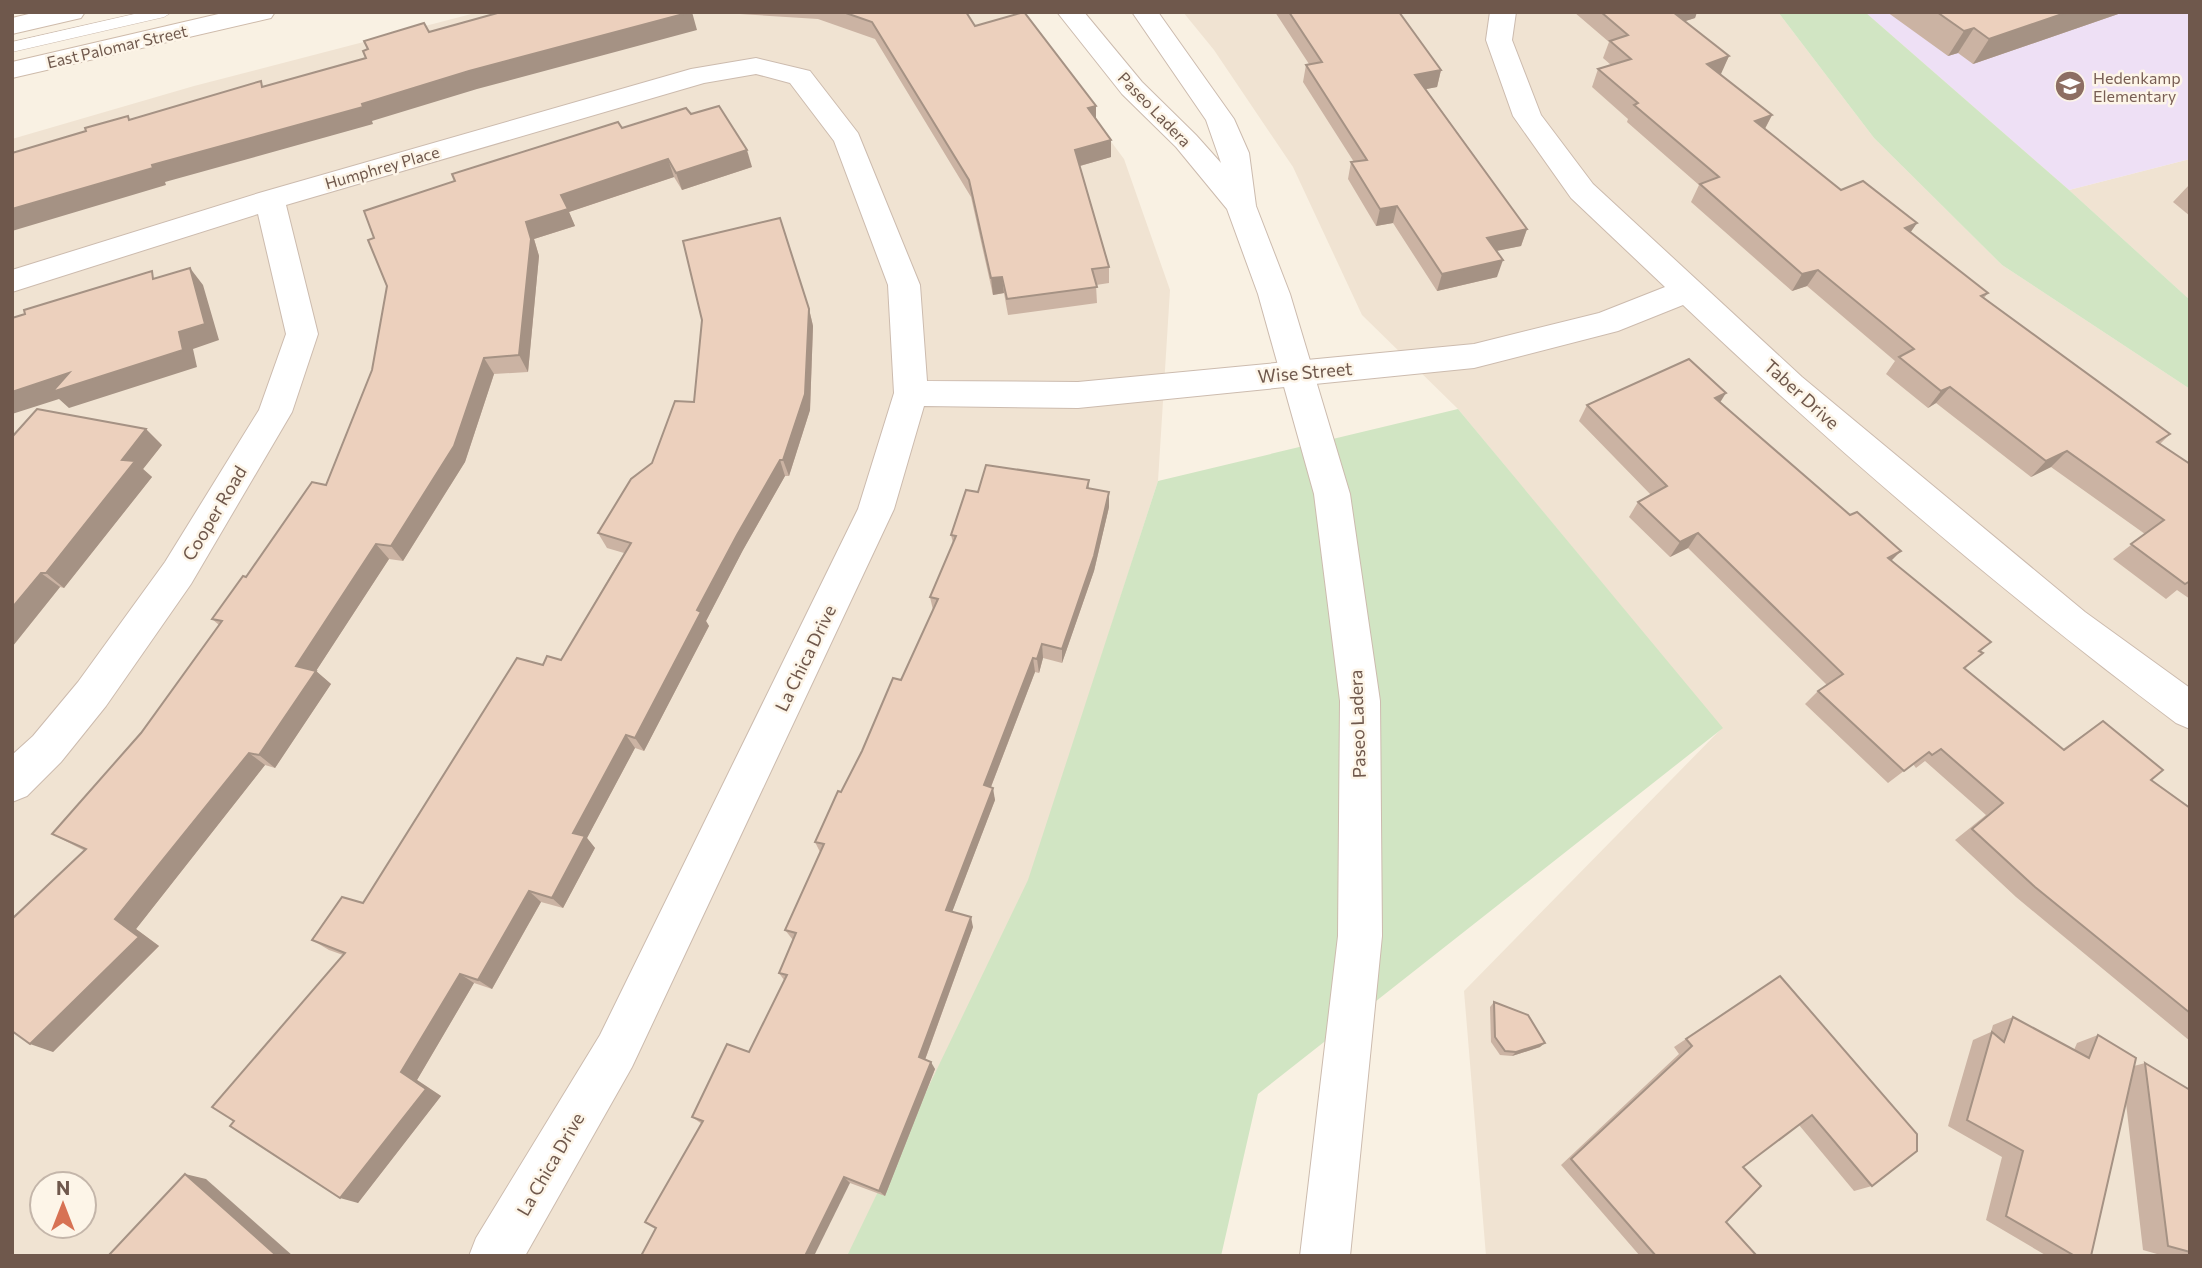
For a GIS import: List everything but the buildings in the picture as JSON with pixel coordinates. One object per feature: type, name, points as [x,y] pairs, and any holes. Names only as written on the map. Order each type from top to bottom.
[{"type":"street","points":[[12,26],[72,12]]},
{"type":"street","name":"East Palomar Street","points":[[12,71],[262,12]]},
{"type":"street","name":"Paseo Ladera","points":[[1070,12],[1132,88],[1186,141],[1241,205]]},
{"type":"street","name":"Paseo Ladera","points":[[1144,12],[1220,118],[1234,153],[1241,205],[1274,294],[1332,494],[1360,701],[1360,936],[1325,1256]]},
{"type":"street","name":"Taber Drive","points":[[1503,12],[1499,40],[1527,116],[1582,191],[1790,386],[1936,511],[2071,623],[2190,711]]},
{"type":"street","name":"Humphrey Place","points":[[12,281],[270,200],[701,75],[756,66]]},
{"type":"street","name":"La Chica Drive","points":[[494,1256],[508,1238],[610,1062],[649,985],[876,509],[911,393],[904,285],[848,139],[800,77],[756,66]]},
{"type":"street","name":"Cooper Road","points":[[12,783],[47,749],[100,683],[178,573],[275,412],[302,334],[270,200]]},
{"type":"street","name":"Wise Street","points":[[911,393],[1078,395],[1474,356],[1607,323],[1689,290]]},
{"type":"lane","points":[[12,47],[164,12]]},
{"type":"shaded area","points":[[479,12],[1015,12],[1124,159],[1170,290],[1158,481],[908,1256],[12,1256],[12,139],[194,86]]},
{"type":"shaded area","points":[[1183,12],[1778,12],[1874,138],[2002,265],[2190,389],[2190,1256],[1486,1256],[1464,991],[1722,728],[1458,409],[1362,315],[1293,167],[1214,50]]},
{"type":"shaded area","name":"Hedenkamp Elementary","points":[[1865,12],[2190,12],[2190,159],[2069,190]]},
{"type":"shaded area","points":[[2190,159],[2190,300],[2069,190]]},
{"type":"green space","points":[[1778,12],[1865,12],[2190,300],[2190,389],[2002,265],[1874,138]]},
{"type":"green space","points":[[1458,409],[1723,728],[1258,1094],[1221,1256],[847,1256],[1028,880],[1158,481]]},
{"type":"place","name":"Hedenkamp Elementary","points":[[2070,86]]}]
